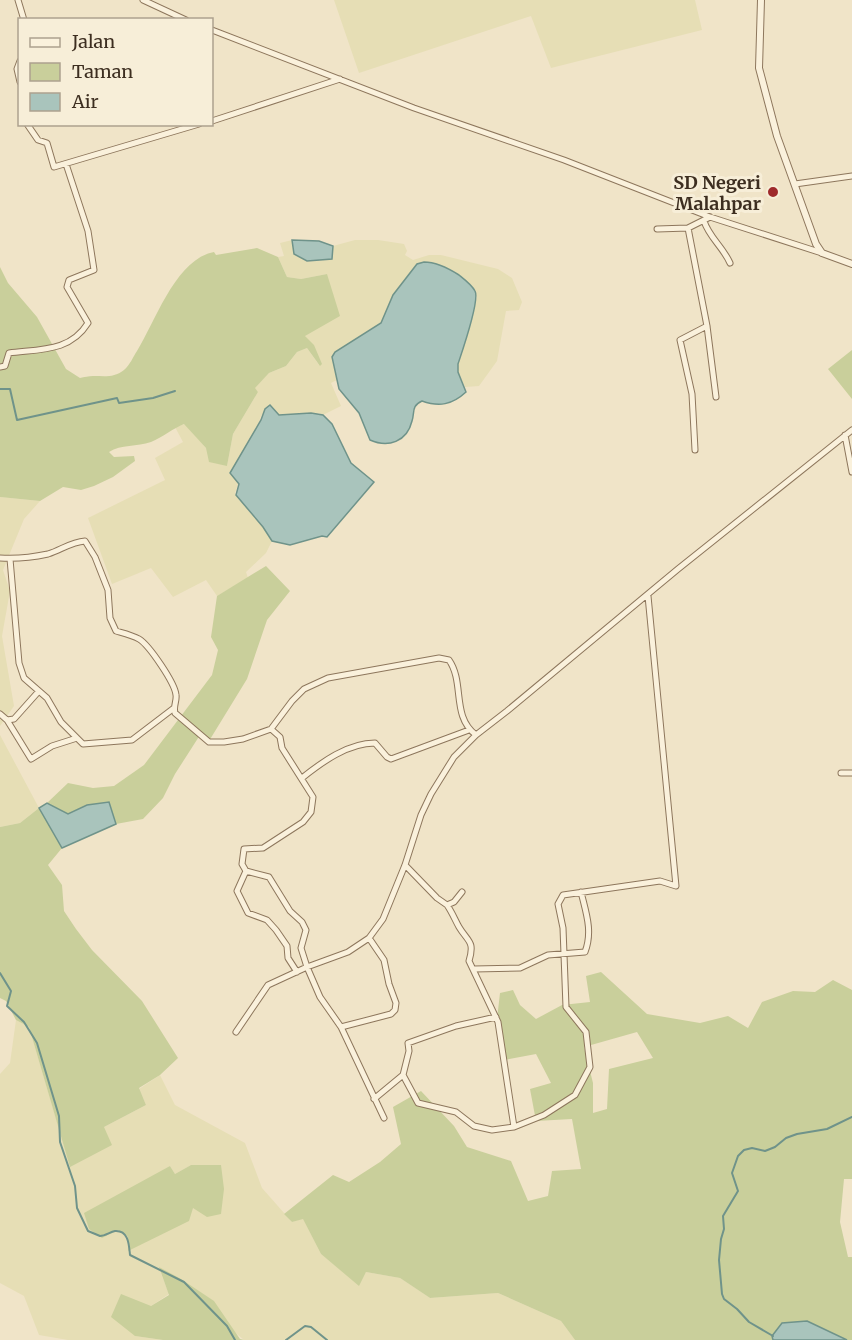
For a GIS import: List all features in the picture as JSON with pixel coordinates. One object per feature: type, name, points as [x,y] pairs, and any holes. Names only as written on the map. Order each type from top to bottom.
[{"type":"street","points":[[18,0],[23,18]]},
{"type":"street","points":[[143,0],[182,18]]},
{"type":"street","points":[[760,0],[759,69],[777,136],[816,244],[822,253]]},
{"type":"street","points":[[213,30],[414,108],[564,160],[710,217],[852,264]]},
{"type":"street","points":[[213,121],[340,79]]},
{"type":"street","points":[[28,126],[38,140],[47,143],[54,167],[193,126]]},
{"type":"street","points":[[0,367],[5,366],[9,353],[64,345],[74,340],[88,323],[67,287],[69,280],[94,270],[88,231],[66,164]]},
{"type":"street","points":[[795,184],[852,176]]},
{"type":"street","points":[[657,229],[688,228],[710,217]]},
{"type":"street","points":[[704,221],[708,231],[725,250],[730,263]]},
{"type":"street","points":[[688,228],[707,326],[716,397]]},
{"type":"street","points":[[695,450],[692,394],[680,340],[707,326]]},
{"type":"street","points":[[236,1032],[268,984],[348,952],[369,938],[383,919],[405,866],[421,815],[431,794],[454,757],[476,735],[852,430]]},
{"type":"street","points":[[845,435],[852,472]]},
{"type":"street","points":[[0,558],[10,559],[49,553],[73,542],[85,541],[108,590],[110,618],[116,631],[140,639],[148,647],[174,689],[175,713],[209,742],[243,739],[271,729],[304,689],[328,678],[439,658],[449,660],[455,669],[462,717],[469,730],[476,735]]},
{"type":"street","points":[[10,559],[20,663],[24,678],[47,698],[61,722],[83,744],[132,740],[174,708]]},
{"type":"street","points":[[403,1074],[418,1103],[456,1112],[474,1126],[492,1130],[514,1127],[544,1115],[575,1095],[590,1067],[586,1032],[566,1007],[565,954],[558,904],[563,895],[581,892],[660,881],[676,886],[648,596]]},
{"type":"street","points":[[7,720],[14,719],[39,691]]},
{"type":"street","points":[[0,714],[7,720],[31,759],[52,746],[77,738]]},
{"type":"street","points":[[271,729],[280,737],[282,748],[313,797],[311,812],[303,822],[263,848],[244,849],[242,864],[246,871],[269,877],[290,911],[302,922],[306,930],[301,948],[307,967],[320,997],[341,1027],[384,1118]]},
{"type":"street","points":[[302,778],[322,762],[368,743],[375,743],[391,759],[469,730]]},
{"type":"street","points":[[841,773],[852,773]]},
{"type":"street","points":[[405,866],[447,905],[460,928],[471,941],[473,950],[469,961],[496,1017],[501,1034],[514,1127]]},
{"type":"street","points":[[246,871],[237,891],[248,913],[267,920],[276,930],[297,972]]},
{"type":"street","points":[[447,905],[454,902],[462,892]]},
{"type":"street","points":[[474,969],[520,968],[548,955],[585,952],[590,941],[590,929],[581,892]]},
{"type":"street","points":[[341,1027],[391,1014],[395,1010],[396,1003],[384,960],[369,938]]},
{"type":"street","points":[[374,1099],[403,1074],[409,1051],[408,1043],[456,1026],[496,1017]]},
{"type":"shaded area","points":[[334,0],[695,0],[702,30],[551,68],[531,16],[359,73]]},
{"type":"shaded area","points":[[292,240],[294,254],[332,259],[333,246],[355,240],[378,240],[404,244],[407,251],[405,255],[413,260],[429,255],[441,255],[498,269],[512,278],[522,302],[519,310],[506,311],[497,361],[479,386],[465,387],[458,372],[458,364],[477,297],[453,271],[431,262],[417,264],[393,295],[381,323],[333,364],[337,380],[331,383],[341,406],[323,415],[319,413],[279,415],[270,405],[261,416],[235,493],[272,541],[266,553],[246,572],[248,578],[217,596],[206,580],[173,597],[151,568],[112,584],[88,518],[165,480],[155,458],[183,442],[175,427],[185,424],[206,448],[227,466],[233,434],[258,392],[254,388],[269,373],[286,366],[297,352],[307,348],[319,365],[305,336],[327,274],[301,279],[287,277],[278,257],[284,256],[280,243]]},
{"type":"shaded area","points":[[0,497],[40,501],[24,519],[3,570],[10,591],[2,636],[14,706],[0,726]]},
{"type":"shaded area","points":[[0,735],[39,808],[20,823],[0,827]]},
{"type":"shaded area","points":[[16,1020],[29,1027],[70,1166],[104,1127],[146,1105],[139,1089],[160,1075],[175,1105],[245,1143],[262,1188],[292,1222],[303,1218],[321,1254],[359,1285],[366,1272],[400,1278],[430,1298],[498,1293],[561,1321],[575,1340],[244,1340],[159,1268],[169,1294],[151,1306],[135,1336],[163,1340],[68,1340],[39,1335],[24,1296],[0,1283],[0,1074],[10,1063]],"holes":[[[191,1165],[128,1251],[128,1237],[118,1230],[170,1166],[175,1174]]]},
{"type":"green space","points":[[257,248],[278,257],[287,277],[301,279],[327,274],[340,316],[305,336],[314,345],[322,364],[320,366],[307,348],[297,352],[286,366],[269,373],[255,388],[258,392],[233,434],[227,466],[209,462],[206,448],[184,424],[151,442],[109,452],[114,457],[134,456],[135,461],[113,477],[94,486],[81,490],[63,487],[40,501],[0,497],[0,267],[8,283],[37,317],[66,369],[80,378],[109,376],[120,373],[128,366],[168,292],[189,266],[201,257],[214,252],[216,255]]},
{"type":"green space","points":[[852,350],[852,399],[828,369]]},
{"type":"green space","points":[[266,566],[290,591],[267,620],[247,679],[209,741],[200,735],[175,774],[163,798],[143,819],[116,824],[109,802],[87,805],[68,814],[47,803],[68,783],[93,788],[114,786],[144,765],[212,675],[218,650],[211,637],[217,596]]},
{"type":"green space","points":[[39,808],[62,848],[48,865],[62,885],[64,911],[92,950],[142,1001],[178,1058],[160,1075],[139,1088],[146,1105],[104,1127],[112,1145],[70,1167],[29,1027],[16,1020],[6,1001],[0,998],[0,827],[20,823]]},
{"type":"green space","points":[[601,972],[647,1014],[700,1023],[728,1016],[748,1028],[762,1002],[793,991],[815,992],[833,980],[852,990],[852,1179],[844,1179],[840,1222],[848,1257],[852,1257],[852,1340],[847,1340],[807,1321],[772,1336],[773,1340],[575,1340],[561,1321],[498,1293],[430,1298],[400,1278],[366,1272],[359,1286],[321,1254],[303,1219],[292,1222],[284,1214],[333,1175],[349,1182],[380,1162],[401,1144],[393,1107],[421,1091],[454,1126],[467,1147],[511,1161],[528,1201],[548,1196],[552,1171],[581,1169],[572,1119],[536,1121],[530,1089],[551,1083],[536,1054],[504,1060],[496,1028],[500,993],[513,990],[520,1005],[536,1019],[562,1005],[590,1002],[586,976]],"holes":[[[637,1032],[653,1058],[609,1069],[607,1109],[593,1113],[593,1083],[584,1047]]]},
{"type":"green space","points":[[191,1165],[221,1165],[224,1189],[221,1214],[207,1217],[193,1208],[189,1221],[128,1251],[128,1237],[118,1230],[102,1238],[89,1229],[84,1213],[170,1166],[175,1174]]},
{"type":"green space","points":[[159,1267],[214,1301],[240,1339],[244,1340],[163,1340],[135,1336],[111,1317],[121,1294],[151,1306],[169,1295]]},
{"type":"water","points":[[292,240],[319,241],[333,246],[332,259],[307,261],[294,254]]},
{"type":"water","points":[[424,262],[437,264],[455,272],[475,291],[473,315],[458,364],[458,372],[466,392],[456,400],[445,404],[422,401],[415,407],[406,434],[390,443],[377,442],[370,440],[359,413],[339,389],[332,357],[335,352],[381,323],[393,295],[417,264]]},
{"type":"water","points":[[270,405],[279,415],[311,413],[323,415],[332,424],[351,463],[374,482],[327,537],[322,536],[290,545],[272,541],[236,495],[239,484],[230,473],[265,409]]},
{"type":"water","points":[[109,802],[116,824],[62,848],[39,808],[47,803],[68,814],[87,805]]},
{"type":"water","points":[[807,1321],[847,1340],[773,1340],[772,1336],[782,1323]]},
{"type":"waterway","points":[[0,389],[10,389],[17,420],[117,398],[119,403],[153,398],[175,391]]},
{"type":"waterway","points":[[0,973],[11,991],[7,1006],[24,1022],[37,1043],[59,1116],[60,1142],[75,1186],[77,1208],[88,1231],[100,1236],[115,1231],[123,1233],[127,1239],[130,1255],[184,1282],[227,1326],[235,1340]]},
{"type":"waterway","points":[[773,1336],[749,1322],[724,1299],[722,1294],[719,1260],[724,1229],[723,1216],[738,1191],[732,1173],[738,1156],[744,1150],[752,1148],[765,1151],[775,1147],[786,1138],[827,1129],[852,1117]]},
{"type":"waterway","points":[[286,1340],[305,1326],[311,1327],[327,1340]]},
{"type":"place","name":"SD Negeri Malahpar","points":[[773,192]]}]
